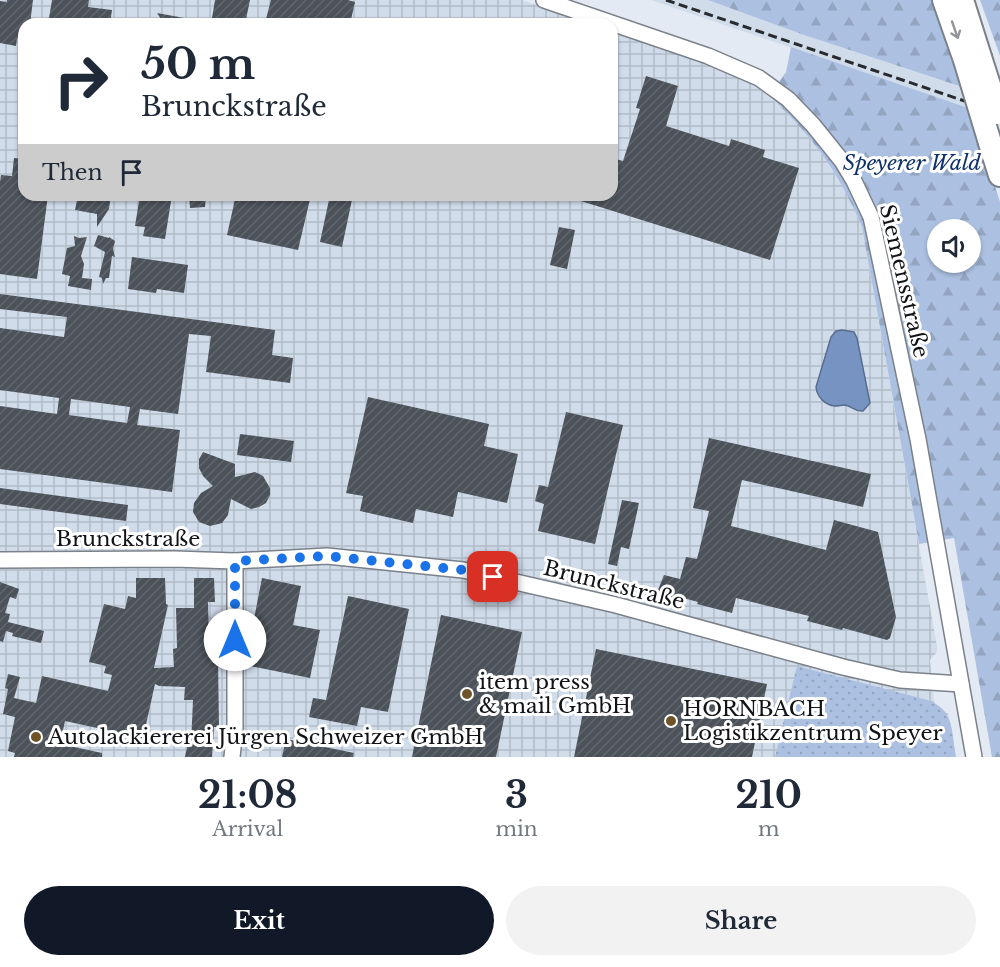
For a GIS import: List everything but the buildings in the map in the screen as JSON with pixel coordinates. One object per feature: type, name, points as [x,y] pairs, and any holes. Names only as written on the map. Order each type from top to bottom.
[{"type":"highway","points":[[944,0],[973,58],[1000,121]]},
{"type":"highway","points":[[962,0],[997,165]]},
{"type":"street","name":"Siemensstraße","points":[[544,0],[597,18]]},
{"type":"street","name":"Siemensstraße","points":[[618,25],[708,56],[759,78],[800,111],[825,138],[842,161],[871,217],[920,451],[974,757]]},
{"type":"street","name":"Brunckstraße","points":[[0,560],[235,561],[327,556],[463,570],[616,605],[843,667],[900,680],[961,684]]},
{"type":"street","points":[[232,757],[235,728],[235,561]]},
{"type":"shaded area","points":[[0,0],[522,0],[574,18],[18,18],[18,201],[618,201],[618,33],[717,68],[752,83],[792,116],[818,147],[850,199],[862,227],[937,646],[937,652],[930,660],[934,702],[948,714],[956,757],[0,757]]},
{"type":"shaded area","points":[[651,0],[708,0],[804,35],[1000,100],[1000,119]]},
{"type":"shaded area","points":[[836,331],[854,332],[857,338],[870,403],[863,411],[845,405],[828,404],[817,391],[816,387],[831,337]]},
{"type":"green space","name":"Speyerer Wald","points":[[708,0],[934,0],[965,88],[804,35]]},
{"type":"green space","points":[[980,0],[1000,0],[1000,56]]},
{"type":"green space","name":"Speyerer Wald","points":[[791,47],[971,109],[1000,202],[1000,757],[992,757],[954,538],[919,544],[862,227],[845,190],[823,156],[798,125],[769,96],[786,72]]},
{"type":"green space","points":[[797,666],[934,703],[941,708],[950,721],[956,757],[775,757]]},
{"type":"railway","points":[[666,0],[1000,113]]},
{"type":"place","name":"item press & mail GmbH","points":[[467,694]]},
{"type":"place","name":"HORNBACH Logistikzentrum Speyer","points":[[671,721]]},
{"type":"place","name":"Autolackiererei Jürgen Schweizer GmbH","points":[[36,737]]},
{"type":"route","points":[[235,640],[235,561],[327,556],[463,570],[493,577]]}]
